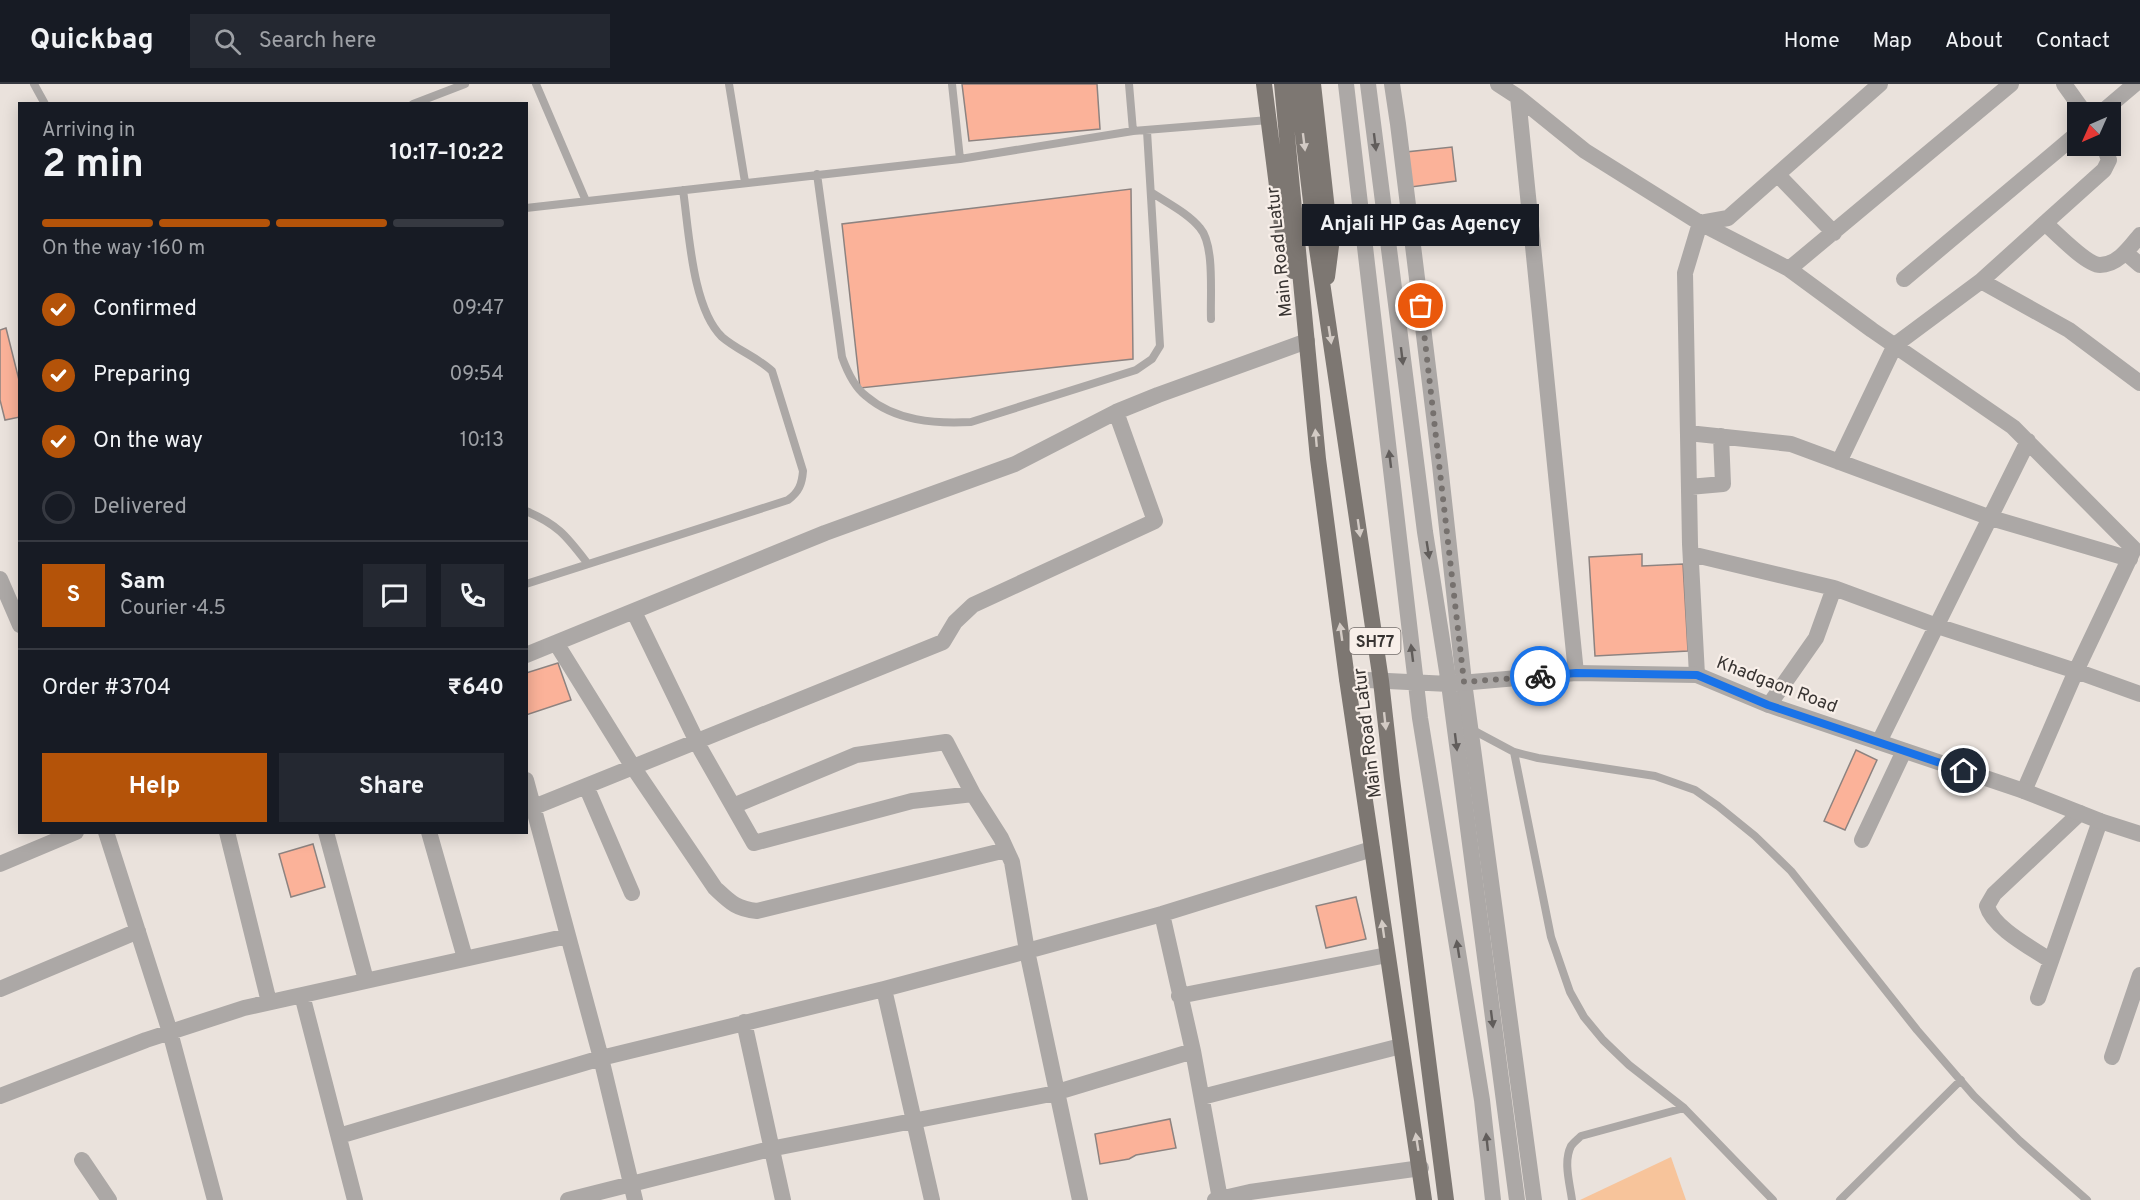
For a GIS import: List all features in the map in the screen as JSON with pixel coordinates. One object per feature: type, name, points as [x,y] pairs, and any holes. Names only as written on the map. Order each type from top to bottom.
[{"type":"main road","name":"SH77","points":[[1264,84],[1284,241],[1303,300]]},
{"type":"main road","name":"Main Road Latur","points":[[1282,84],[1318,459],[1347,679],[1424,1200]]},
{"type":"main road","name":"Main Road Latur","points":[[1297,84],[1324,295],[1381,681],[1446,1200]]},
{"type":"main road","name":"SH77","points":[[1313,84],[1331,246],[1324,295]]},
{"type":"street","points":[[1346,84],[1416,683],[1482,1100],[1493,1200]]},
{"type":"street","points":[[1368,84],[1425,532],[1457,683],[1471,729],[1534,1200]]},
{"type":"street","points":[[1392,84],[1440,465],[1457,683],[1517,1200]]},
{"type":"street","points":[[1498,84],[1518,97],[1585,151],[1700,223],[1790,269],[2013,427],[2135,554]]},
{"type":"street","points":[[1700,223],[1728,218],[1880,84]]},
{"type":"street","points":[[1790,269],[2012,84]]},
{"type":"street","points":[[2064,84],[2077,102]]},
{"type":"street","points":[[2114,102],[2135,84]]},
{"type":"street","points":[[1518,97],[1576,673]]},
{"type":"street","points":[[1904,279],[2067,142]]},
{"type":"street","points":[[1839,462],[1895,345],[1981,281],[2104,170],[2109,160],[2108,156]]},
{"type":"street","points":[[1778,175],[1834,233]]},
{"type":"street","points":[[1697,675],[1689,487],[1686,273],[1700,223]]},
{"type":"street","points":[[2045,223],[2093,263],[2100,265],[2111,262],[2126,253],[2140,235]]},
{"type":"street","points":[[2126,253],[2140,265]]},
{"type":"street","points":[[1981,281],[2069,330],[2140,383]]},
{"type":"street","points":[[528,654],[825,533],[1015,464],[1116,412],[1158,395],[1307,341]]},
{"type":"street","points":[[534,807],[943,642],[955,622],[974,605],[1155,521],[1116,412]]},
{"type":"street","points":[[1688,433],[1791,444],[1991,518],[2135,554]]},
{"type":"street","points":[[1689,487],[1723,484],[1721,436]]},
{"type":"street","points":[[1880,742],[2028,441]]},
{"type":"street","points":[[1691,554],[1834,588],[1937,626],[2140,694]]},
{"type":"street","points":[[2024,791],[2076,671],[2135,554]]},
{"type":"street","points":[[0,579],[18,620]]},
{"type":"street","points":[[1768,705],[1816,638],[1834,588]]},
{"type":"street","points":[[634,612],[697,741],[754,843],[912,801],[973,794]]},
{"type":"street","points":[[556,643],[633,767],[716,888],[728,901],[741,910],[757,911],[1006,850]]},
{"type":"street","name":"Khadgaon Road","points":[[1347,679],[1457,683],[1576,673],[1697,675],[1768,705],[2024,791],[2140,834]]},
{"type":"street","points":[[732,806],[856,756],[946,742],[1012,862],[1027,951],[1080,1200]]},
{"type":"street","points":[[1862,840],[1904,751]]},
{"type":"street","points":[[586,786],[632,893]]},
{"type":"street","points":[[528,787],[601,1058],[633,1192]]},
{"type":"street","points":[[2051,961],[2004,928],[1989,913],[1987,906],[1994,894],[2080,813]]},
{"type":"street","points":[[2038,998],[2100,821]]},
{"type":"street","points":[[0,864],[71,834]]},
{"type":"street","points":[[107,834],[170,1032],[215,1200]]},
{"type":"street","points":[[227,834],[269,1002]]},
{"type":"street","points":[[327,834],[366,980]]},
{"type":"street","points":[[430,834],[465,958]]},
{"type":"street","points":[[339,1136],[601,1058],[884,989],[1162,914],[1372,849]]},
{"type":"street","points":[[1162,914],[1193,1051],[1218,1199],[1251,1196],[1420,1168]]},
{"type":"street","points":[[0,988],[138,932]]},
{"type":"street","points":[[0,1096],[170,1032],[244,1008],[568,936]]},
{"type":"street","points":[[1179,996],[1387,955]]},
{"type":"street","points":[[2112,1057],[2140,975]]},
{"type":"street","points":[[884,989],[932,1200]]},
{"type":"street","points":[[302,995],[355,1200]]},
{"type":"street","points":[[744,1022],[783,1200]]},
{"type":"street","points":[[1202,1097],[1401,1046]]},
{"type":"street","points":[[568,1200],[633,1192],[771,1149],[1057,1092],[1193,1051]]},
{"type":"street","points":[[82,1160],[109,1200]]},
{"type":"lane","points":[[34,84],[44,102]]},
{"type":"lane","points":[[418,102],[465,84]]},
{"type":"lane","points":[[536,84],[586,201]]},
{"type":"lane","points":[[729,84],[745,182]]},
{"type":"lane","points":[[952,84],[960,159]]},
{"type":"lane","points":[[1129,84],[1133,131]]},
{"type":"lane","points":[[528,208],[960,159],[1133,131],[1269,120]]},
{"type":"lane","points":[[817,174],[842,357],[848,371],[864,396],[888,411],[918,420],[943,424],[971,422],[1136,370],[1152,359],[1160,346],[1147,131]]},
{"type":"lane","points":[[528,583],[788,501],[802,484],[803,471],[772,370],[724,339],[705,314],[698,292],[683,190]]},
{"type":"lane","points":[[1151,192],[1201,229],[1208,244],[1211,319]]},
{"type":"lane","points":[[528,512],[542,517],[560,530],[588,564]]},
{"type":"lane","points":[[1471,729],[1514,752],[1538,759],[1655,776],[1695,790],[1718,806],[1755,836],[1791,871],[1917,1030],[1961,1080],[2020,1141],[2087,1200]]},
{"type":"lane","points":[[1514,752],[1551,937],[1570,992],[1584,1017],[1603,1040],[1629,1065],[1684,1108],[1773,1200]]},
{"type":"lane","points":[[1840,1200],[1961,1080]]},
{"type":"lane","points":[[1572,1200],[1569,1154],[1571,1145],[1581,1136],[1684,1108]]},
{"type":"shaded area","points":[[1671,1157],[1686,1200],[1580,1200]]},
{"type":"building","points":[[962,84],[1097,84],[1100,129],[969,141]]},
{"type":"building","points":[[1452,147],[1456,181],[1411,187],[1406,152]]},
{"type":"building","points":[[1131,189],[1133,359],[860,388],[842,224]]},
{"type":"building","points":[[6,328],[18,376],[18,417],[5,420],[0,400],[0,330]]},
{"type":"building","points":[[1642,554],[1642,566],[1683,564],[1688,651],[1595,656],[1589,557]]},
{"type":"building","points":[[558,663],[571,700],[528,714],[528,672]]},
{"type":"building","points":[[1856,750],[1877,760],[1845,830],[1824,821]]},
{"type":"building","points":[[313,844],[325,887],[291,897],[279,854]]},
{"type":"building","points":[[1356,897],[1366,939],[1326,948],[1316,906]]},
{"type":"building","points":[[1170,1119],[1176,1148],[1100,1164],[1095,1134]]},
{"type":"way so far","points":[[1421,306],[1464,682],[1540,676]]},
{"type":"place","name":"Anjali HP Gas Agency","points":[[1421,306]]},
{"type":"route","points":[[1540,676],[1576,673],[1697,675],[1768,705],[1964,771]]}]
